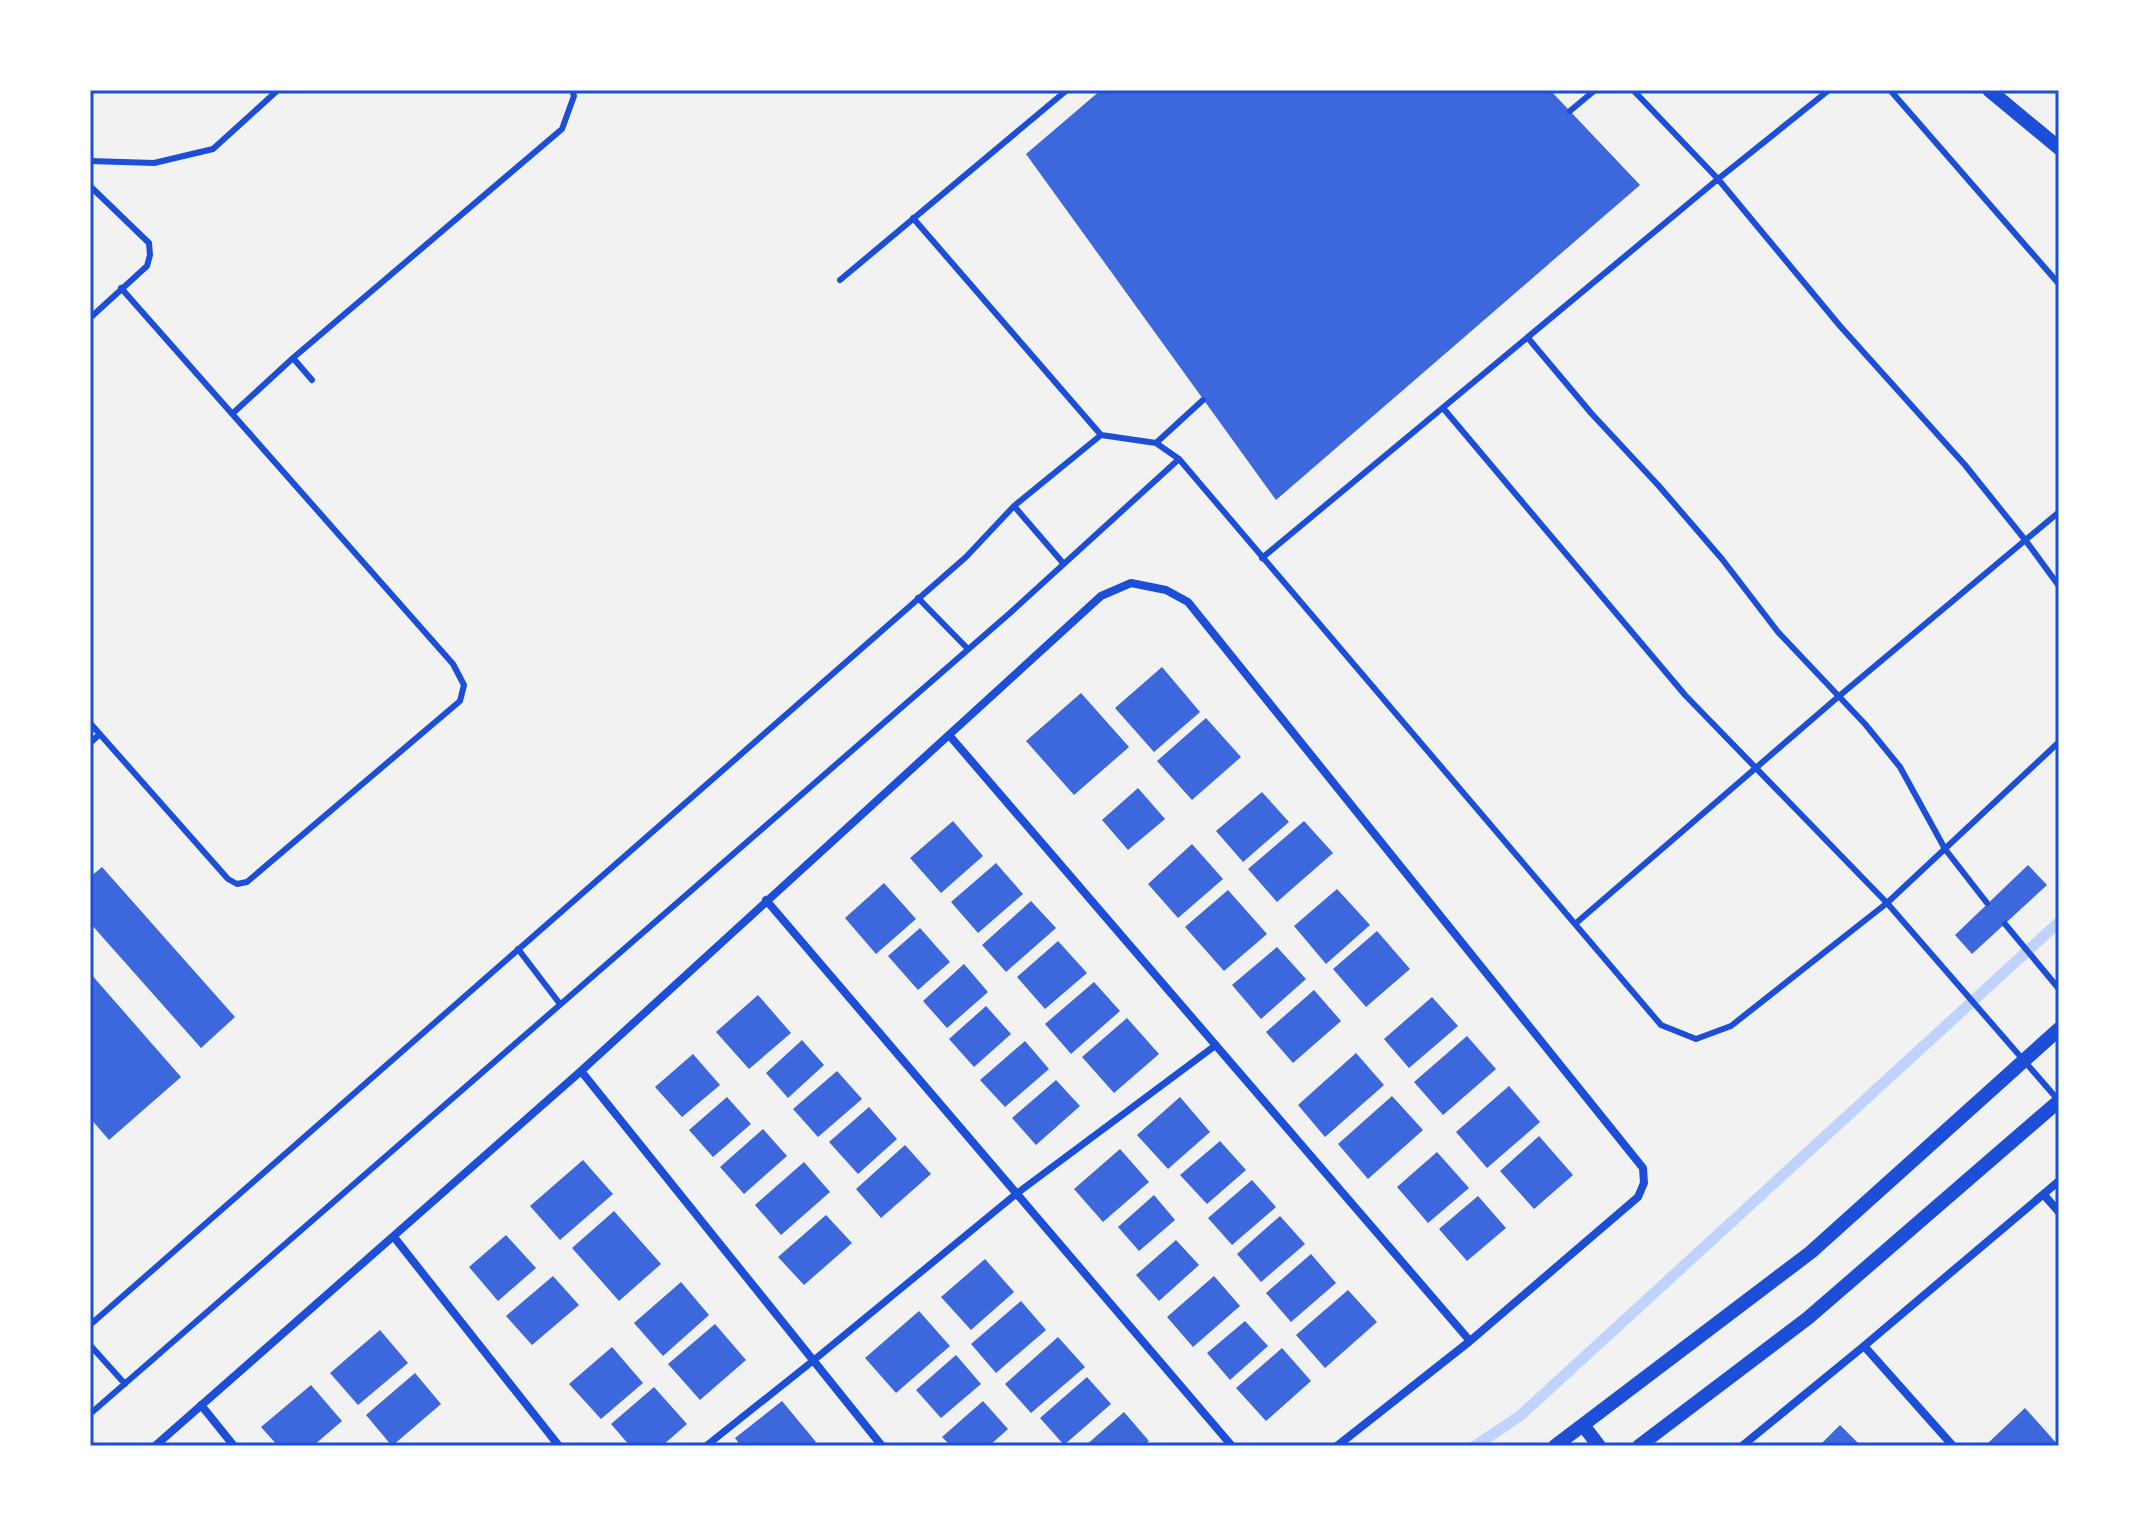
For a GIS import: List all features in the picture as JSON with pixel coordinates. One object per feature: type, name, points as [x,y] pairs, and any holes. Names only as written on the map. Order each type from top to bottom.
[{"type":"street","points":[[1989,90],[2059,148]]},
{"type":"street","points":[[155,1446],[581,1071],[1101,596],[1131,583],[1166,590],[1188,602],[1643,1168],[1644,1183],[1638,1197],[1470,1341],[1337,1446]]},
{"type":"street","points":[[949,735],[1470,1341]]},
{"type":"street","points":[[766,900],[1232,1446]]},
{"type":"street","points":[[1555,1446],[1811,1252],[2059,1029]]},
{"type":"street","points":[[706,1446],[1016,1194],[1216,1045]]},
{"type":"street","points":[[581,1071],[882,1446]]},
{"type":"street","points":[[1639,1446],[1808,1318],[2059,1101]]},
{"type":"street","points":[[1742,1446],[2059,1181]]},
{"type":"street","points":[[2044,1195],[2059,1212]]},
{"type":"street","points":[[394,1237],[559,1446]]},
{"type":"street","points":[[1864,1346],[1953,1446]]},
{"type":"street","points":[[201,1405],[234,1446]]},
{"type":"street","points":[[1583,1425],[1599,1446]]},
{"type":"lane","points":[[90,161],[154,163],[213,149],[278,90]]},
{"type":"lane","points":[[232,414],[293,358],[562,129],[574,96],[572,90]]},
{"type":"lane","points":[[840,280],[1067,90]]},
{"type":"lane","points":[[1570,111],[1595,90]]},
{"type":"lane","points":[[1633,90],[1718,179],[1840,326],[1965,465],[2059,586]]},
{"type":"lane","points":[[1262,558],[1829,90]]},
{"type":"lane","points":[[1890,90],[2059,284]]},
{"type":"lane","points":[[90,186],[149,243],[150,255],[147,266],[90,318]]},
{"type":"lane","points":[[913,218],[1101,435],[1156,443],[1179,459],[1661,1025],[1696,1039],[1731,1026],[1887,903],[2059,742]]},
{"type":"lane","points":[[90,723],[228,879],[237,884],[247,882],[460,701],[464,685],[453,664],[121,288]]},
{"type":"lane","points":[[1528,338],[1722,559],[1778,632],[1865,724],[1900,767],[1945,849],[1987,903]]},
{"type":"lane","points":[[293,358],[312,380]]},
{"type":"lane","points":[[1156,443],[1203,400]]},
{"type":"lane","points":[[1443,408],[1685,695],[1887,903],[2059,1101]]},
{"type":"lane","points":[[90,1325],[966,557],[1014,506],[1101,435]]},
{"type":"lane","points":[[90,1414],[1010,613],[1179,459]]},
{"type":"lane","points":[[1014,506],[1063,563]]},
{"type":"lane","points":[[1575,924],[2059,512]]},
{"type":"lane","points":[[918,598],[967,648]]},
{"type":"lane","points":[[90,743],[100,734]]},
{"type":"lane","points":[[2005,924],[2058,988]]},
{"type":"lane","points":[[518,949],[560,1004]]},
{"type":"lane","points":[[90,1345],[125,1384]]},
{"type":"building","points":[[1101,90],[1550,90],[1640,185],[1276,500],[1026,154]]},
{"type":"building","points":[[1162,667],[1200,712],[1154,752],[1115,708]]},
{"type":"building","points":[[1081,693],[1129,747],[1074,795],[1026,741]]},
{"type":"building","points":[[1206,718],[1241,757],[1192,800],[1157,761]]},
{"type":"building","points":[[1138,788],[1165,819],[1128,850],[1102,820]]},
{"type":"building","points":[[1262,792],[1289,822],[1243,862],[1216,831]]},
{"type":"building","points":[[953,821],[983,856],[941,893],[910,858]]},
{"type":"building","points":[[1304,821],[1333,853],[1277,902],[1248,869]]},
{"type":"building","points":[[1192,844],[1223,879],[1178,918],[1148,884]]},
{"type":"building","points":[[996,863],[1023,894],[978,933],[951,902]]},
{"type":"building","points":[[2028,865],[2047,885],[1972,954],[1955,935]]},
{"type":"building","points":[[102,867],[235,1017],[201,1048],[90,923],[90,877]]},
{"type":"building","points":[[884,883],[916,919],[876,954],[845,918]]},
{"type":"building","points":[[1337,889],[1370,925],[1326,964],[1294,926]]},
{"type":"building","points":[[1228,890],[1267,934],[1224,971],[1185,927]]},
{"type":"building","points":[[1031,901],[1056,928],[1006,972],[982,945]]},
{"type":"building","points":[[920,928],[950,962],[918,990],[888,956]]},
{"type":"building","points":[[1377,931],[1410,969],[1366,1007],[1333,969]]},
{"type":"building","points":[[1058,941],[1087,973],[1045,1009],[1017,977]]},
{"type":"building","points":[[1277,947],[1306,979],[1261,1019],[1232,985]]},
{"type":"building","points":[[964,964],[988,992],[947,1028],[923,1001]]},
{"type":"building","points":[[90,973],[181,1077],[109,1140],[90,1118]]},
{"type":"building","points":[[1094,982],[1120,1011],[1071,1054],[1045,1024]]},
{"type":"building","points":[[1314,990],[1341,1021],[1293,1063],[1266,1032]]},
{"type":"building","points":[[758,995],[791,1033],[749,1069],[716,1032]]},
{"type":"building","points":[[1432,997],[1458,1026],[1409,1068],[1384,1039]]},
{"type":"building","points":[[986,1006],[1011,1034],[974,1067],[949,1039]]},
{"type":"building","points":[[1127,1018],[1159,1054],[1114,1093],[1082,1057]]},
{"type":"building","points":[[1467,1036],[1496,1069],[1443,1115],[1414,1082]]},
{"type":"building","points":[[802,1040],[824,1065],[788,1098],[766,1073]]},
{"type":"building","points":[[1025,1041],[1049,1069],[1005,1107],[980,1080]]},
{"type":"building","points":[[1356,1053],[1384,1085],[1325,1137],[1298,1105]]},
{"type":"building","points":[[693,1054],[720,1085],[682,1117],[655,1087]]},
{"type":"building","points":[[837,1071],[862,1099],[818,1137],[793,1109]]},
{"type":"building","points":[[1056,1080],[1080,1106],[1036,1145],[1012,1118]]},
{"type":"building","points":[[1509,1086],[1540,1122],[1487,1168],[1456,1132]]},
{"type":"building","points":[[1392,1096],[1423,1130],[1368,1179],[1338,1144]]},
{"type":"building","points":[[727,1097],[751,1124],[713,1157],[689,1130]]},
{"type":"building","points":[[1180,1097],[1210,1132],[1168,1169],[1137,1135]]},
{"type":"building","points":[[869,1107],[897,1139],[858,1174],[829,1142]]},
{"type":"building","points":[[763,1129],[787,1156],[744,1194],[720,1167]]},
{"type":"building","points":[[1539,1136],[1573,1175],[1534,1209],[1500,1171]]},
{"type":"building","points":[[1220,1141],[1246,1170],[1207,1204],[1180,1175]]},
{"type":"building","points":[[905,1145],[931,1174],[881,1218],[856,1189]]},
{"type":"building","points":[[1120,1149],[1149,1182],[1103,1222],[1074,1189]]},
{"type":"building","points":[[1437,1152],[1469,1188],[1428,1223],[1397,1187]]},
{"type":"building","points":[[583,1160],[613,1194],[560,1240],[530,1206]]},
{"type":"building","points":[[804,1162],[830,1192],[781,1235],[755,1205]]},
{"type":"building","points":[[1252,1180],[1276,1207],[1232,1245],[1208,1218]]},
{"type":"building","points":[[1154,1195],[1175,1220],[1139,1251],[1118,1227]]},
{"type":"building","points":[[1478,1196],[1506,1228],[1467,1261],[1439,1229]]},
{"type":"building","points":[[614,1211],[661,1264],[619,1301],[572,1248]]},
{"type":"building","points":[[826,1215],[852,1243],[804,1285],[778,1257]]},
{"type":"building","points":[[1280,1216],[1305,1244],[1261,1282],[1237,1254]]},
{"type":"building","points":[[506,1235],[536,1268],[498,1301],[469,1267]]},
{"type":"building","points":[[1176,1240],[1199,1265],[1159,1301],[1136,1275]]},
{"type":"building","points":[[1311,1254],[1336,1283],[1291,1322],[1266,1293]]},
{"type":"building","points":[[985,1259],[1014,1292],[971,1330],[941,1297]]},
{"type":"building","points":[[553,1276],[579,1305],[532,1345],[506,1316]]},
{"type":"building","points":[[1214,1276],[1240,1306],[1193,1347],[1167,1317]]},
{"type":"building","points":[[681,1282],[709,1315],[663,1356],[634,1323]]},
{"type":"building","points":[[1348,1290],[1377,1322],[1325,1368],[1296,1335]]},
{"type":"building","points":[[1021,1301],[1046,1330],[996,1373],[971,1344]]},
{"type":"building","points":[[919,1311],[950,1346],[896,1393],[865,1358]]},
{"type":"building","points":[[1245,1321],[1268,1346],[1230,1380],[1207,1353]]},
{"type":"building","points":[[715,1324],[746,1360],[700,1400],[668,1364]]},
{"type":"building","points":[[380,1330],[408,1363],[358,1405],[330,1373]]},
{"type":"building","points":[[1058,1337],[1085,1367],[1031,1413],[1005,1384]]},
{"type":"building","points":[[612,1347],[643,1383],[601,1419],[569,1384]]},
{"type":"building","points":[[1282,1348],[1311,1381],[1266,1421],[1236,1388]]},
{"type":"building","points":[[956,1355],[981,1384],[941,1418],[916,1390]]},
{"type":"building","points":[[415,1373],[441,1404],[392,1446],[366,1415]]},
{"type":"building","points":[[1087,1377],[1111,1404],[1064,1445],[1040,1418]]},
{"type":"building","points":[[311,1385],[342,1421],[313,1446],[278,1446],[261,1427]]},
{"type":"building","points":[[654,1387],[687,1424],[662,1446],[630,1446],[611,1424]]},
{"type":"building","points":[[782,1401],[816,1442],[810,1446],[741,1446],[735,1438]]},
{"type":"building","points":[[983,1401],[1008,1429],[989,1446],[951,1446],[942,1437]]},
{"type":"building","points":[[2025,1408],[2059,1446],[1991,1446],[1988,1443]]},
{"type":"building","points":[[1124,1412],[1149,1441],[1143,1446],[1085,1446]]},
{"type":"building","points":[[1840,1425],[1861,1446],[1819,1446]]},
{"type":"waterway","points":[[1475,1446],[1521,1415],[2059,922]]}]
